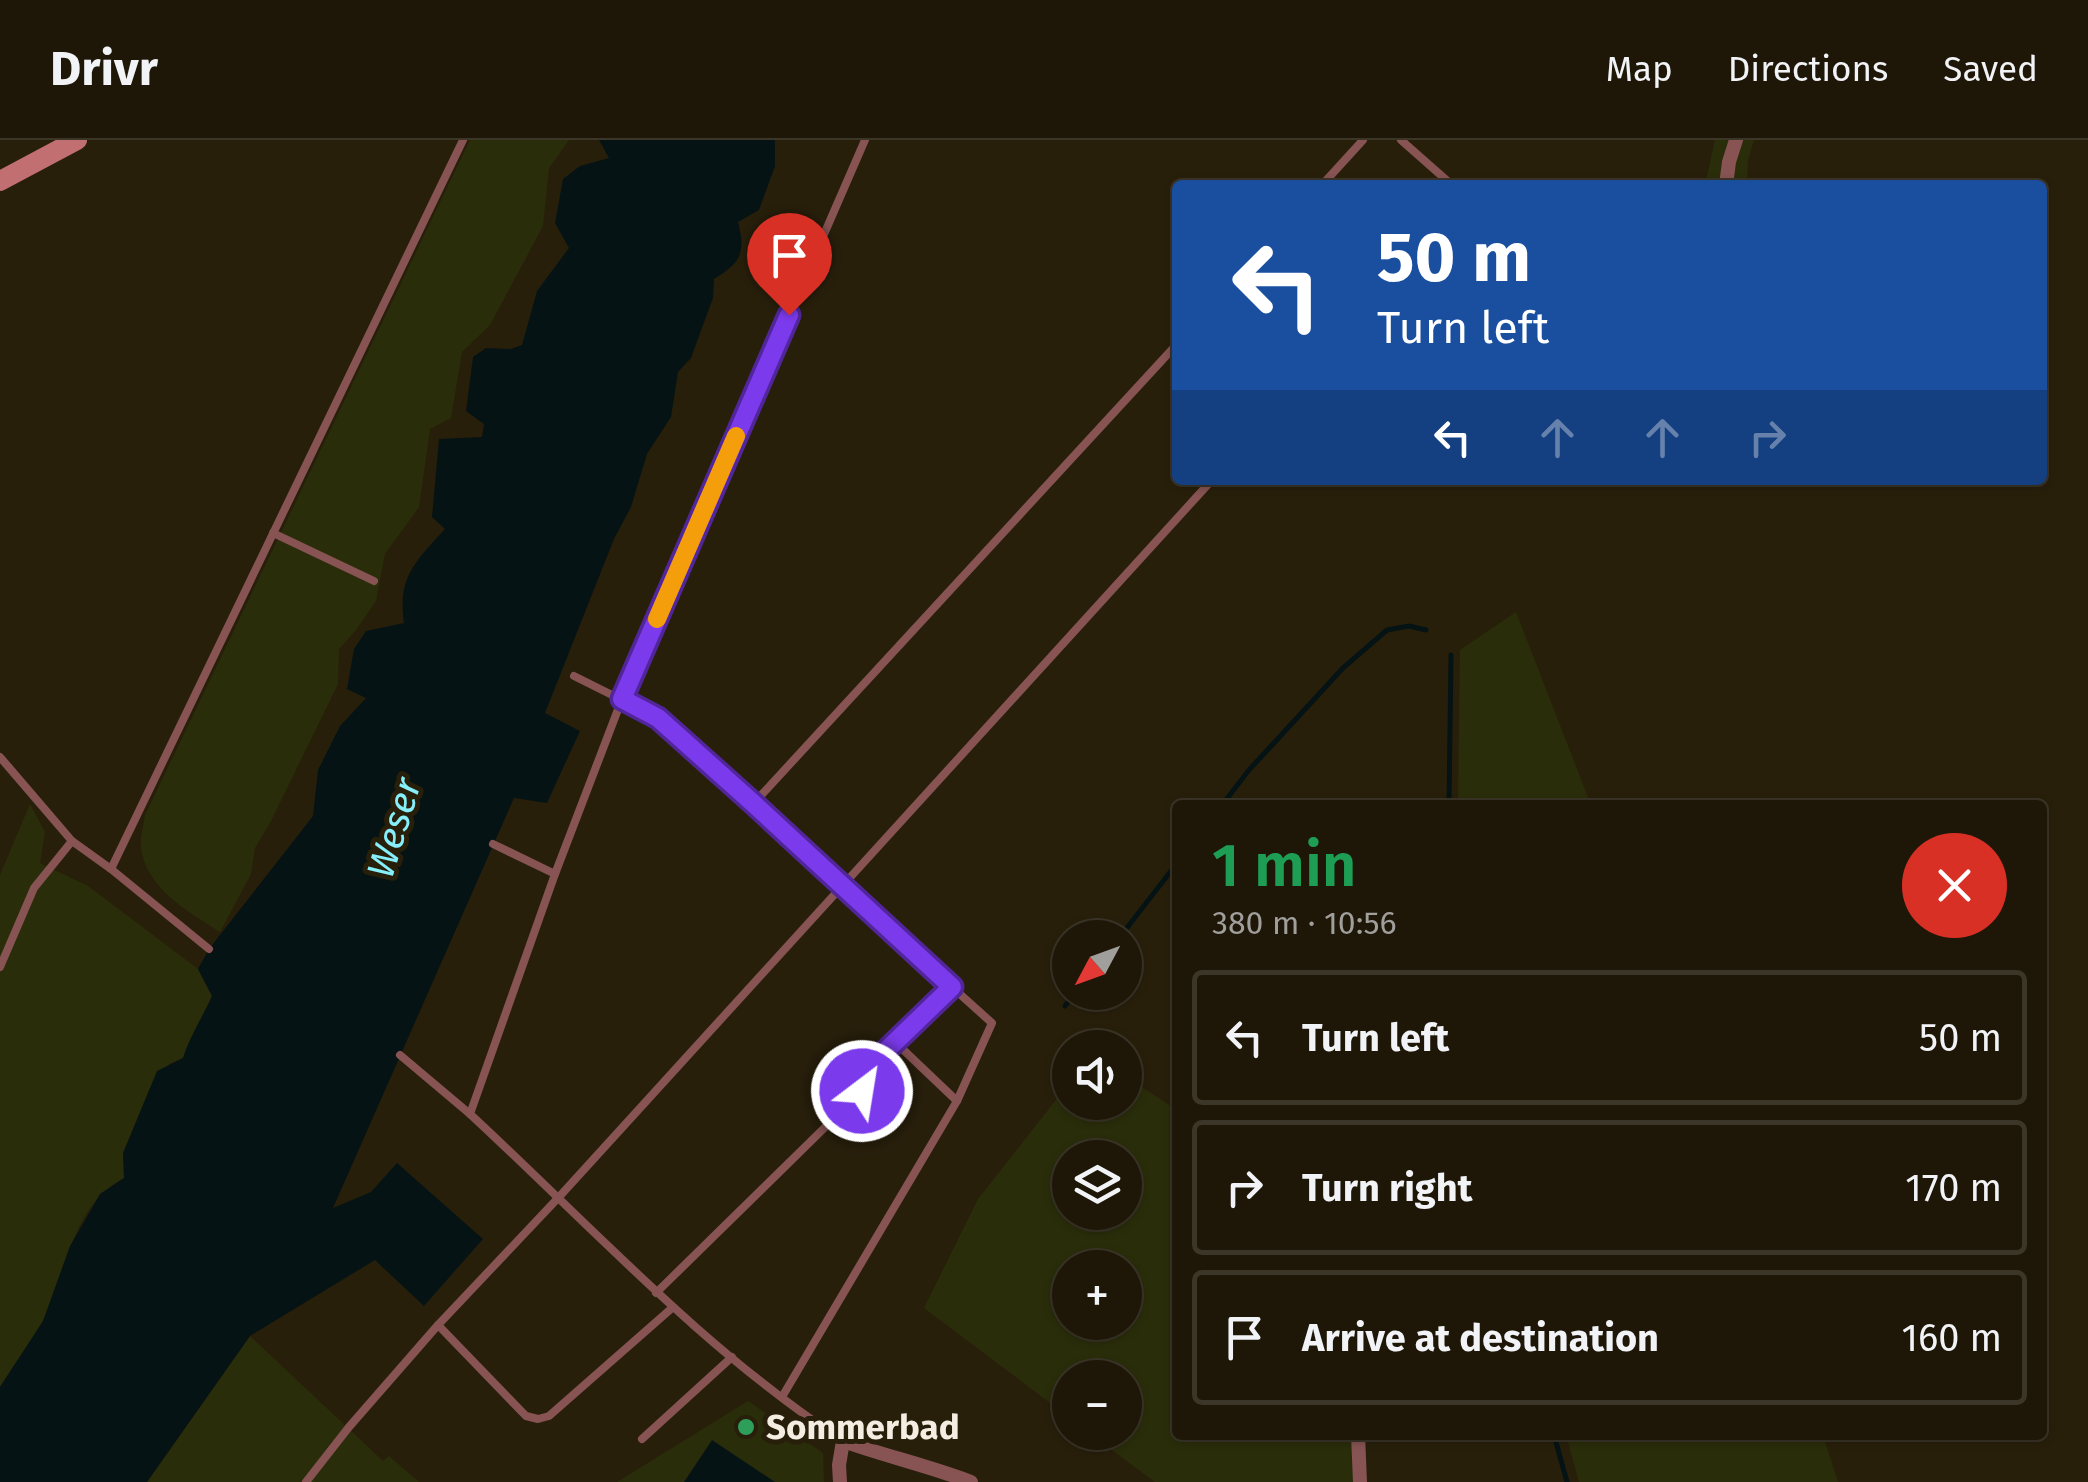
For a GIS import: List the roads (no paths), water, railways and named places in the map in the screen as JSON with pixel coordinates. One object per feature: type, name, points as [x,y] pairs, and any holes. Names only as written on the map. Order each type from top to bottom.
[{"type":"main road","points":[[0,181],[77,140]]},
{"type":"street","points":[[1727,180],[1736,140]]},
{"type":"street","points":[[840,1482],[843,1440],[972,1482]]},
{"type":"street","points":[[1358,1440],[1360,1482]]},
{"type":"lane","points":[[111,869],[463,140]]},
{"type":"lane","points":[[470,1114],[622,699],[865,140]]},
{"type":"lane","points":[[1327,180],[1363,140]]},
{"type":"lane","points":[[1401,140],[1446,180]]},
{"type":"lane","points":[[754,804],[1172,350]]},
{"type":"lane","points":[[306,1482],[438,1324],[559,1197],[1207,485]]},
{"type":"lane","points":[[273,534],[374,582]]},
{"type":"lane","points":[[574,676],[658,718],[992,1023],[957,1101],[782,1397]]},
{"type":"lane","points":[[0,757],[72,841],[209,948]]},
{"type":"lane","points":[[0,966],[34,888],[72,841]]},
{"type":"lane","points":[[493,844],[555,874]]},
{"type":"lane","points":[[656,1293],[862,1091],[866,1070],[952,987]]},
{"type":"lane","points":[[895,1042],[957,1101]]},
{"type":"lane","points":[[400,1055],[470,1114],[672,1308],[782,1397],[843,1440]]},
{"type":"lane","points":[[438,1324],[526,1416],[538,1419],[549,1416],[672,1308]]},
{"type":"lane","points":[[642,1438],[732,1357]]},
{"type":"water","name":"Weser","points":[[599,140],[775,140],[775,166],[759,210],[738,222],[741,249],[736,262],[714,279],[713,298],[691,358],[678,372],[671,417],[647,454],[631,507],[614,539],[545,713],[580,731],[547,803],[514,798],[333,1208],[371,1192],[397,1163],[483,1239],[424,1306],[375,1260],[250,1336],[147,1482],[0,1482],[0,1387],[43,1321],[70,1246],[100,1194],[124,1178],[123,1153],[157,1071],[183,1058],[212,996],[198,969],[209,949],[313,816],[318,770],[340,726],[366,698],[347,689],[354,649],[366,631],[404,623],[406,581],[417,561],[445,529],[432,517],[439,439],[482,437],[484,424],[466,411],[473,357],[486,348],[511,349],[522,345],[537,291],[569,248],[555,223],[563,179],[580,166],[609,158]]},
{"type":"water","points":[[712,1440],[775,1482],[684,1482]]},
{"type":"waterway","points":[[1226,800],[1343,668],[1387,630],[1409,626],[1426,630]]},
{"type":"waterway","points":[[1449,800],[1451,655]]},
{"type":"waterway","points":[[1133,920],[1172,870]]},
{"type":"waterway","points":[[1555,1440],[1567,1482]]},
{"type":"place","name":"Sommerbad","points":[[746,1427]]}]
